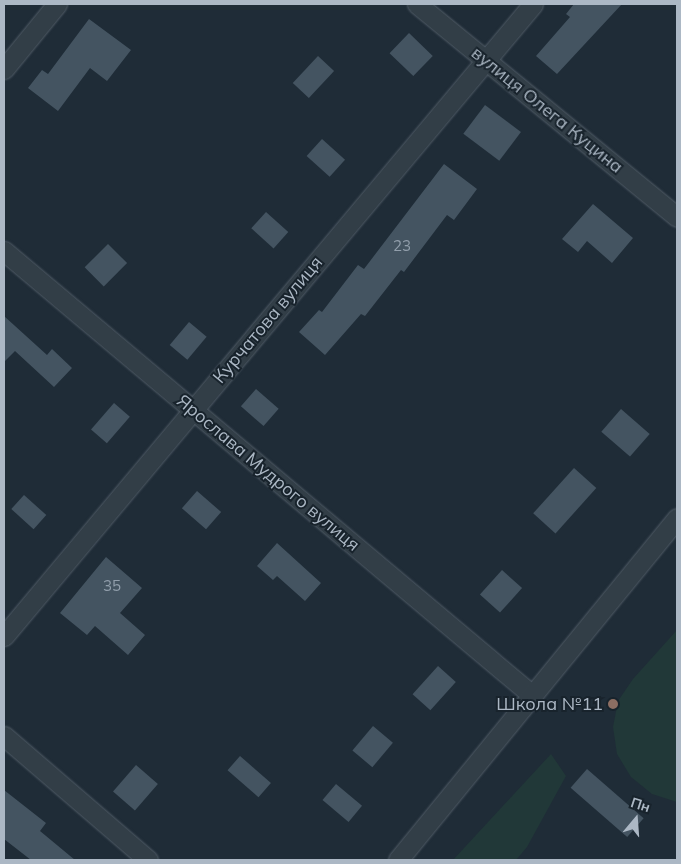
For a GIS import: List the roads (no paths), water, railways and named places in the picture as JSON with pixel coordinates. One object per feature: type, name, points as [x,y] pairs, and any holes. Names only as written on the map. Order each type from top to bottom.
[{"type":"street","points":[[4,69],[57,4]]},
{"type":"street","name":"вулиця Олега Куцина","points":[[417,4],[677,217]]},
{"type":"street","name":"Курчатова вулиця","points":[[4,636],[533,4]]},
{"type":"street","name":"Ярослава Мудрого вулиця","points":[[4,250],[532,695]]},
{"type":"street","points":[[398,860],[677,518]]},
{"type":"street","points":[[4,736],[148,860]]},
{"type":"place","name":"Школа №11","points":[[613,704]]}]
